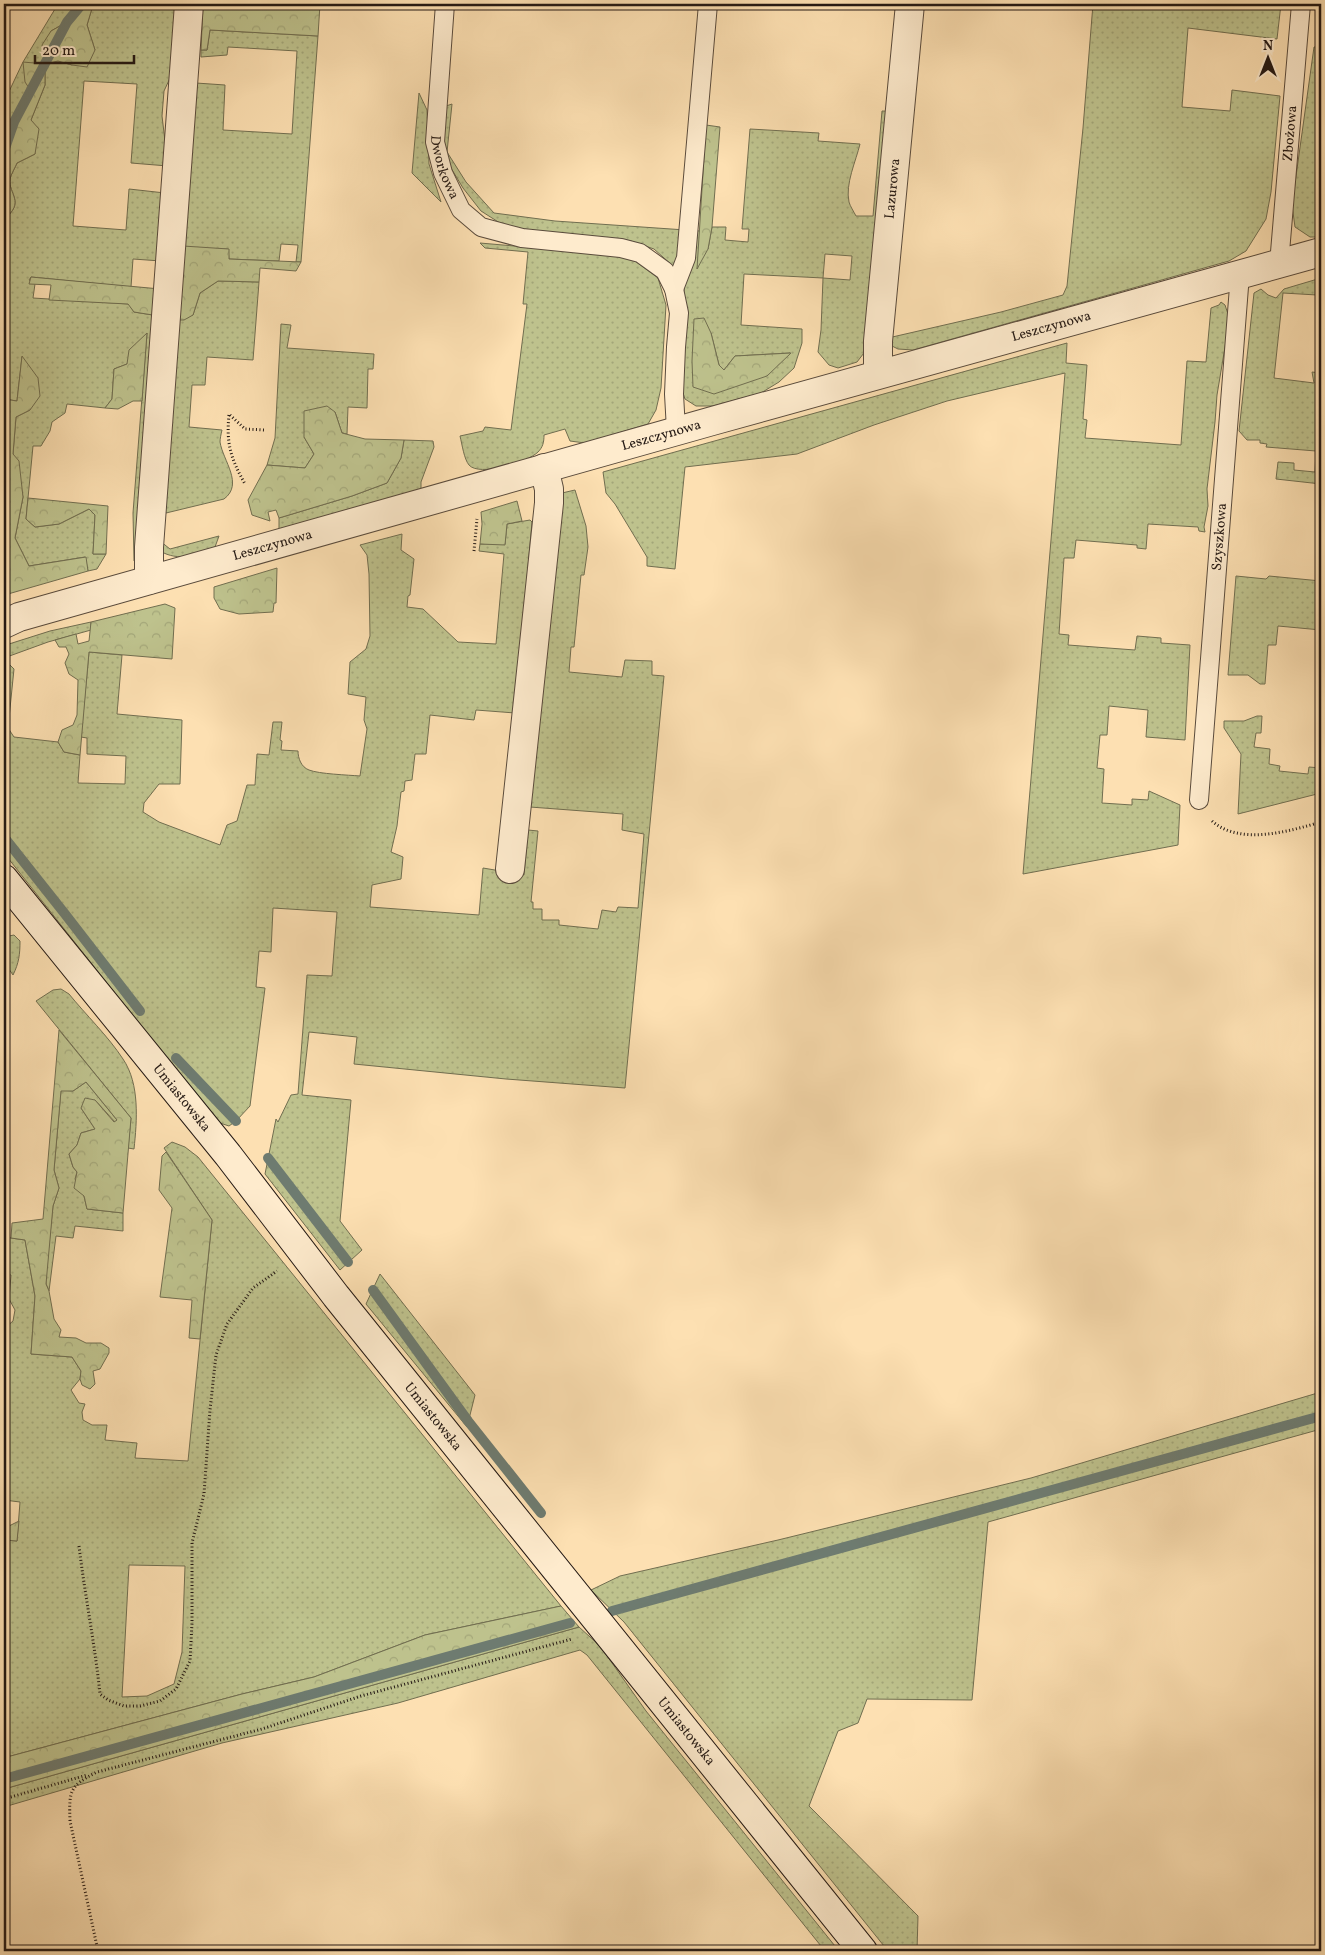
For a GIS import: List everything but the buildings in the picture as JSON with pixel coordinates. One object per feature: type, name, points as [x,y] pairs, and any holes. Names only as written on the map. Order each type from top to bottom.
[{"type":"street","points":[[148,580],[148,547],[189,4]]},
{"type":"street","name":"Lazurowa","points":[[878,374],[878,341],[910,4]]},
{"type":"street","name":"Leszczynowa","points":[[4,624],[19,617],[676,430],[1321,252]]},
{"type":"street","points":[[510,869],[549,502],[549,489],[544,468]]},
{"type":"street","name":"Umiastowska","points":[[4,879],[228,1155],[304,1254],[863,1951]]},
{"type":"lane","name":"Dworkowa","points":[[446,4],[436,142],[443,173],[461,210],[481,227],[522,238],[621,248],[640,253],[665,270],[674,289],[679,313],[674,394],[676,430]]},
{"type":"lane","points":[[674,289],[686,258],[708,4]]},
{"type":"lane","name":"Zbożowa","points":[[1279,264],[1301,4]]},
{"type":"lane","name":"Szyszkowa","points":[[1199,800],[1240,274]]},
{"type":"path","points":[[245,484],[229,450],[229,415],[245,429],[265,430]]},
{"type":"path","points":[[474,551],[478,513]]},
{"type":"path","points":[[1199,800],[1205,814],[1218,826],[1233,832],[1260,835],[1282,832],[1321,822]]},
{"type":"path","points":[[79,1546],[100,1694],[108,1700],[124,1706],[140,1706],[160,1701],[176,1689],[190,1660],[192,1543],[204,1494],[216,1355],[226,1324],[253,1288],[304,1254]]},
{"type":"path","points":[[4,1798],[262,1729],[361,1696],[604,1629]]},
{"type":"path","points":[[97,1772],[82,1779],[73,1787],[69,1800],[70,1821],[98,1951]]},
{"type":"green space","points":[[58,4],[82,4],[67,22],[51,31],[46,64],[58,61],[72,65],[95,50],[87,25],[93,5],[95,4],[181,4],[177,63],[164,91],[162,116],[168,166],[131,163],[137,84],[84,81],[73,226],[126,230],[129,189],[165,193],[161,261],[133,259],[131,287],[31,277],[29,280],[35,284],[33,298],[129,304],[134,312],[159,316],[139,558],[134,561],[133,513],[147,333],[127,364],[114,369],[112,399],[105,408],[67,404],[65,413],[52,422],[50,431],[41,446],[33,446],[26,519],[35,527],[59,524],[89,509],[95,515],[93,554],[106,554],[97,569],[88,571],[85,557],[29,566],[15,538],[23,497],[13,454],[16,417],[30,410],[22,357],[17,401],[4,399],[4,219],[14,208],[15,203],[10,184],[12,173],[17,163],[35,154],[31,120],[45,85],[45,65],[14,122],[4,151],[4,102],[23,62]]},
{"type":"green space","points":[[82,4],[95,4],[93,5],[87,25],[95,50],[87,67],[58,61],[45,64],[42,45],[51,31],[67,22]]},
{"type":"green space","points":[[203,4],[216,4],[217,8],[253,4],[278,4],[279,6],[308,8],[309,4],[320,4],[318,36],[210,30],[207,50],[201,50]]},
{"type":"green space","points":[[1093,4],[1281,4],[1277,39],[1188,28],[1182,107],[1230,111],[1232,90],[1280,96],[1271,192],[1266,219],[1246,251],[1229,261],[913,350],[898,349],[890,345],[867,349],[857,362],[838,368],[829,365],[818,352],[821,330],[823,278],[744,274],[741,325],[802,329],[802,343],[794,368],[779,382],[761,393],[713,406],[696,406],[685,399],[680,384],[683,275],[654,249],[631,241],[535,231],[503,225],[481,211],[463,188],[445,158],[441,132],[443,107],[452,104],[447,152],[466,182],[494,213],[555,221],[700,231],[708,249],[712,227],[726,227],[725,240],[748,242],[749,229],[742,229],[750,129],[819,133],[818,141],[860,144],[848,188],[849,202],[856,216],[873,216],[882,111],[910,112],[888,338],[1001,312],[1063,295],[1067,286]],"holes":[[[825,254],[852,256],[850,280],[823,278]],[[711,333],[719,365],[724,370],[735,356],[790,353],[693,386]]]},
{"type":"green space","points":[[210,30],[318,36],[301,262],[296,262],[298,245],[281,244],[279,261],[229,259],[228,249],[183,248],[196,83],[225,85],[223,130],[292,134],[297,51],[228,47],[227,55],[201,57],[201,50],[207,50]]},
{"type":"green space","points":[[1314,47],[1321,47],[1321,237],[1310,237],[1295,227],[1292,205]]},
{"type":"green space","points":[[23,62],[45,64],[45,85],[31,120],[39,129],[35,154],[17,163],[12,173],[10,184],[15,203],[14,208],[4,219],[4,151],[14,122],[31,91],[25,82]]},
{"type":"green space","points":[[419,93],[427,110],[429,164],[441,202],[412,173]]},
{"type":"green space","points":[[706,125],[720,127],[712,227],[708,249],[697,269]]},
{"type":"green space","points":[[480,243],[628,256],[658,278],[666,305],[661,388],[656,410],[648,424],[585,443],[570,441],[565,429],[544,435],[543,444],[538,452],[514,464],[493,469],[474,468],[469,465],[464,455],[460,436],[483,431],[485,427],[511,430],[527,304],[523,304],[528,252],[485,248]]},
{"type":"green space","points":[[183,246],[229,249],[229,259],[301,262],[296,271],[260,268],[259,282],[218,281],[200,293],[193,315],[184,320],[178,320]]},
{"type":"green space","points":[[31,277],[160,289],[159,316],[134,312],[128,304],[49,300],[51,285],[29,284]]},
{"type":"green space","points":[[1321,278],[1321,291],[1317,295],[1283,293],[1274,378],[1314,383],[1312,372],[1321,373],[1321,484],[1276,479],[1278,462],[1294,463],[1294,470],[1315,472],[1316,451],[1266,447],[1267,444],[1260,443],[1260,440],[1247,440],[1239,431],[1254,293],[1261,289],[1268,295],[1276,298],[1284,289]]},
{"type":"green space","points":[[218,281],[259,282],[253,360],[207,357],[205,385],[192,385],[189,427],[222,430],[220,442],[231,472],[232,486],[230,493],[224,499],[166,513],[162,506],[178,320],[193,315],[200,293]]},
{"type":"green space","points":[[1221,302],[1225,305],[1228,314],[1228,329],[1217,395],[1207,489],[1208,506],[1204,527],[1205,532],[1199,531],[1198,527],[1148,524],[1146,549],[1137,548],[1137,545],[1076,540],[1074,558],[1064,558],[1059,634],[1069,635],[1068,645],[1135,650],[1137,636],[1161,638],[1161,643],[1190,645],[1185,740],[1146,737],[1148,710],[1109,706],[1107,735],[1100,735],[1097,768],[1104,769],[1102,803],[1132,805],[1132,799],[1148,800],[1149,791],[1180,805],[1178,845],[1023,874],[1065,373],[947,401],[874,425],[797,454],[685,467],[675,569],[647,566],[647,557],[615,504],[606,493],[603,472],[1067,343],[1066,363],[1087,365],[1083,419],[1087,420],[1085,438],[1181,445],[1187,361],[1206,362],[1211,308],[1219,305]]},
{"type":"green space","points":[[704,318],[711,333],[719,365],[724,370],[735,356],[791,353],[767,376],[714,394],[693,387],[694,319]]},
{"type":"green space","points":[[281,324],[291,325],[287,348],[374,354],[373,369],[368,369],[367,408],[348,407],[347,434],[342,433],[335,412],[304,437],[314,454],[305,468],[267,465],[275,438]]},
{"type":"green space","points":[[147,333],[142,401],[133,401],[118,409],[105,408],[112,399],[114,369],[127,364],[129,350]]},
{"type":"green space","points":[[22,356],[38,378],[40,396],[30,410],[16,417],[13,454],[19,461],[23,497],[15,538],[29,566],[86,557],[88,571],[8,594],[4,587],[4,399],[17,401]]},
{"type":"green space","points":[[327,406],[335,412],[342,433],[365,439],[404,440],[401,458],[387,483],[352,496],[279,518],[276,510],[268,512],[270,521],[252,515],[248,500],[267,465],[305,468],[314,454],[304,437],[304,411]]},
{"type":"green space","points":[[404,440],[433,441],[434,447],[421,482],[421,490],[279,529],[279,518],[352,496],[387,483],[401,458]]},
{"type":"green space","points":[[575,490],[586,526],[588,547],[584,575],[581,575],[574,647],[571,647],[569,672],[622,677],[625,660],[652,661],[652,675],[664,676],[625,1088],[506,1079],[354,1064],[357,1037],[309,1032],[302,1095],[351,1100],[340,1221],[362,1250],[340,1270],[265,1174],[276,1119],[278,1122],[291,1095],[298,1094],[307,975],[332,976],[337,912],[273,908],[271,952],[259,951],[256,987],[265,988],[250,1106],[229,1126],[217,1122],[4,853],[4,659],[14,669],[8,728],[14,737],[58,742],[64,752],[80,755],[78,783],[125,784],[126,756],[87,754],[87,738],[81,737],[89,652],[122,655],[117,714],[182,720],[180,784],[159,784],[144,803],[143,812],[159,822],[220,845],[227,825],[237,821],[247,785],[255,785],[257,754],[269,755],[273,722],[282,722],[281,750],[298,751],[300,762],[306,769],[360,776],[367,729],[364,720],[366,697],[348,694],[350,662],[366,649],[370,636],[367,555],[360,545],[402,534],[401,550],[414,559],[407,607],[423,609],[458,642],[496,644],[504,554],[479,551],[480,544],[505,544],[507,524],[530,520],[532,522],[515,713],[476,710],[474,720],[430,715],[426,754],[415,754],[412,780],[405,781],[404,791],[401,792],[397,826],[391,852],[403,857],[401,879],[372,885],[370,907],[479,915],[483,868],[524,875],[528,830],[538,831],[531,902],[533,902],[533,909],[542,909],[542,920],[559,920],[559,925],[598,929],[602,910],[616,912],[618,907],[638,908],[644,834],[622,830],[623,814],[530,807],[562,493]]},
{"type":"green space","points":[[28,498],[108,506],[106,554],[93,554],[95,515],[89,509],[59,524],[35,527],[26,519]]},
{"type":"green space","points":[[517,501],[522,521],[507,524],[505,545],[480,544],[481,512]]},
{"type":"green space","points":[[219,536],[215,547],[194,555],[181,557],[160,551],[160,541],[170,549]]},
{"type":"green space","points":[[277,568],[276,603],[274,603],[273,612],[239,614],[220,609],[214,598],[214,587]]},
{"type":"green space","points":[[1236,576],[1266,579],[1269,576],[1321,581],[1321,630],[1278,626],[1276,645],[1268,645],[1265,684],[1260,684],[1248,675],[1228,675]]},
{"type":"green space","points":[[165,604],[175,608],[172,659],[89,652],[80,755],[64,752],[58,742],[62,730],[73,725],[77,715],[78,680],[69,674],[65,663],[69,654],[66,647],[59,647],[55,640],[76,634],[78,644],[89,641],[91,622]]},
{"type":"green space","points":[[91,622],[91,630],[48,642],[4,658],[4,646],[50,631]]},
{"type":"green space","points":[[1262,716],[1261,733],[1256,733],[1254,747],[1270,749],[1269,764],[1280,766],[1279,771],[1308,774],[1309,767],[1321,768],[1321,793],[1238,814],[1241,754],[1224,728],[1224,721],[1244,721]]},
{"type":"green space","points":[[14,935],[20,941],[20,946],[18,962],[13,975],[4,962],[4,937]]},
{"type":"green space","points":[[61,989],[69,994],[104,1034],[117,1050],[128,1069],[135,1091],[136,1103],[134,1149],[128,1148],[131,1118],[36,1001],[53,990]]},
{"type":"green space","points":[[59,1030],[131,1118],[123,1213],[87,1209],[84,1196],[74,1188],[77,1172],[73,1167],[69,1154],[77,1145],[81,1133],[95,1129],[81,1108],[85,1098],[95,1100],[114,1122],[117,1120],[86,1082],[73,1091],[61,1091],[54,1170],[59,1188],[53,1206],[46,1284],[54,1319],[61,1330],[59,1337],[76,1338],[86,1343],[101,1343],[109,1348],[109,1353],[100,1369],[93,1371],[95,1384],[90,1389],[82,1385],[80,1379],[81,1371],[72,1357],[31,1354],[35,1296],[25,1240],[11,1238],[12,1223],[43,1219]]},
{"type":"green space","points":[[86,1082],[117,1120],[115,1122],[95,1100],[81,1108],[95,1129],[81,1133],[77,1145],[69,1154],[73,1167],[77,1172],[75,1179],[84,1196],[87,1209],[123,1213],[123,1231],[75,1226],[73,1238],[56,1236],[49,1291],[46,1284],[46,1272],[53,1206],[59,1188],[54,1170],[61,1090],[73,1091]]},
{"type":"green space","points":[[172,1142],[185,1147],[198,1157],[561,1606],[425,1635],[314,1677],[242,1694],[7,1757],[4,1752],[4,1540],[17,1541],[20,1502],[4,1500],[4,1344],[6,1327],[13,1321],[15,1310],[9,1299],[11,1275],[4,1274],[4,1237],[25,1240],[35,1296],[31,1354],[72,1357],[81,1371],[80,1379],[71,1390],[79,1403],[85,1404],[82,1412],[83,1420],[92,1425],[107,1425],[105,1440],[137,1443],[135,1458],[188,1461],[212,1220],[164,1148]],"holes":[[[129,1565],[185,1566],[182,1652],[174,1684],[147,1696],[122,1697]]]},
{"type":"green space","points":[[166,1152],[212,1220],[200,1339],[189,1338],[192,1300],[160,1297],[172,1208],[159,1190],[162,1156]]},
{"type":"green space","points":[[380,1274],[475,1395],[467,1427],[366,1304]]},
{"type":"green space","points":[[1321,1392],[1321,1429],[988,1522],[972,1700],[867,1699],[858,1723],[838,1731],[809,1806],[918,1916],[917,1951],[888,1951],[624,1622],[591,1590],[620,1576],[778,1540],[1031,1478]]},
{"type":"green space","points":[[19,1521],[17,1541],[4,1540],[4,1527]]},
{"type":"green space","points":[[561,1606],[579,1627],[4,1789],[4,1752],[7,1757],[242,1694],[314,1677],[425,1635]]},
{"type":"green space","points":[[579,1627],[600,1646],[646,1711],[839,1951],[825,1951],[587,1655],[580,1650],[398,1703],[222,1743],[4,1807],[4,1789]]},
{"type":"waterway","points":[[4,151],[14,122],[67,22],[82,4]]},
{"type":"waterway","points":[[4,837],[140,1011]]},
{"type":"waterway","points":[[176,1058],[236,1121]]},
{"type":"waterway","points":[[268,1158],[348,1262]]},
{"type":"waterway","points":[[373,1290],[468,1421],[541,1513]]},
{"type":"waterway","points":[[612,1611],[1321,1416]]},
{"type":"waterway","points":[[4,1779],[570,1623]]}]
